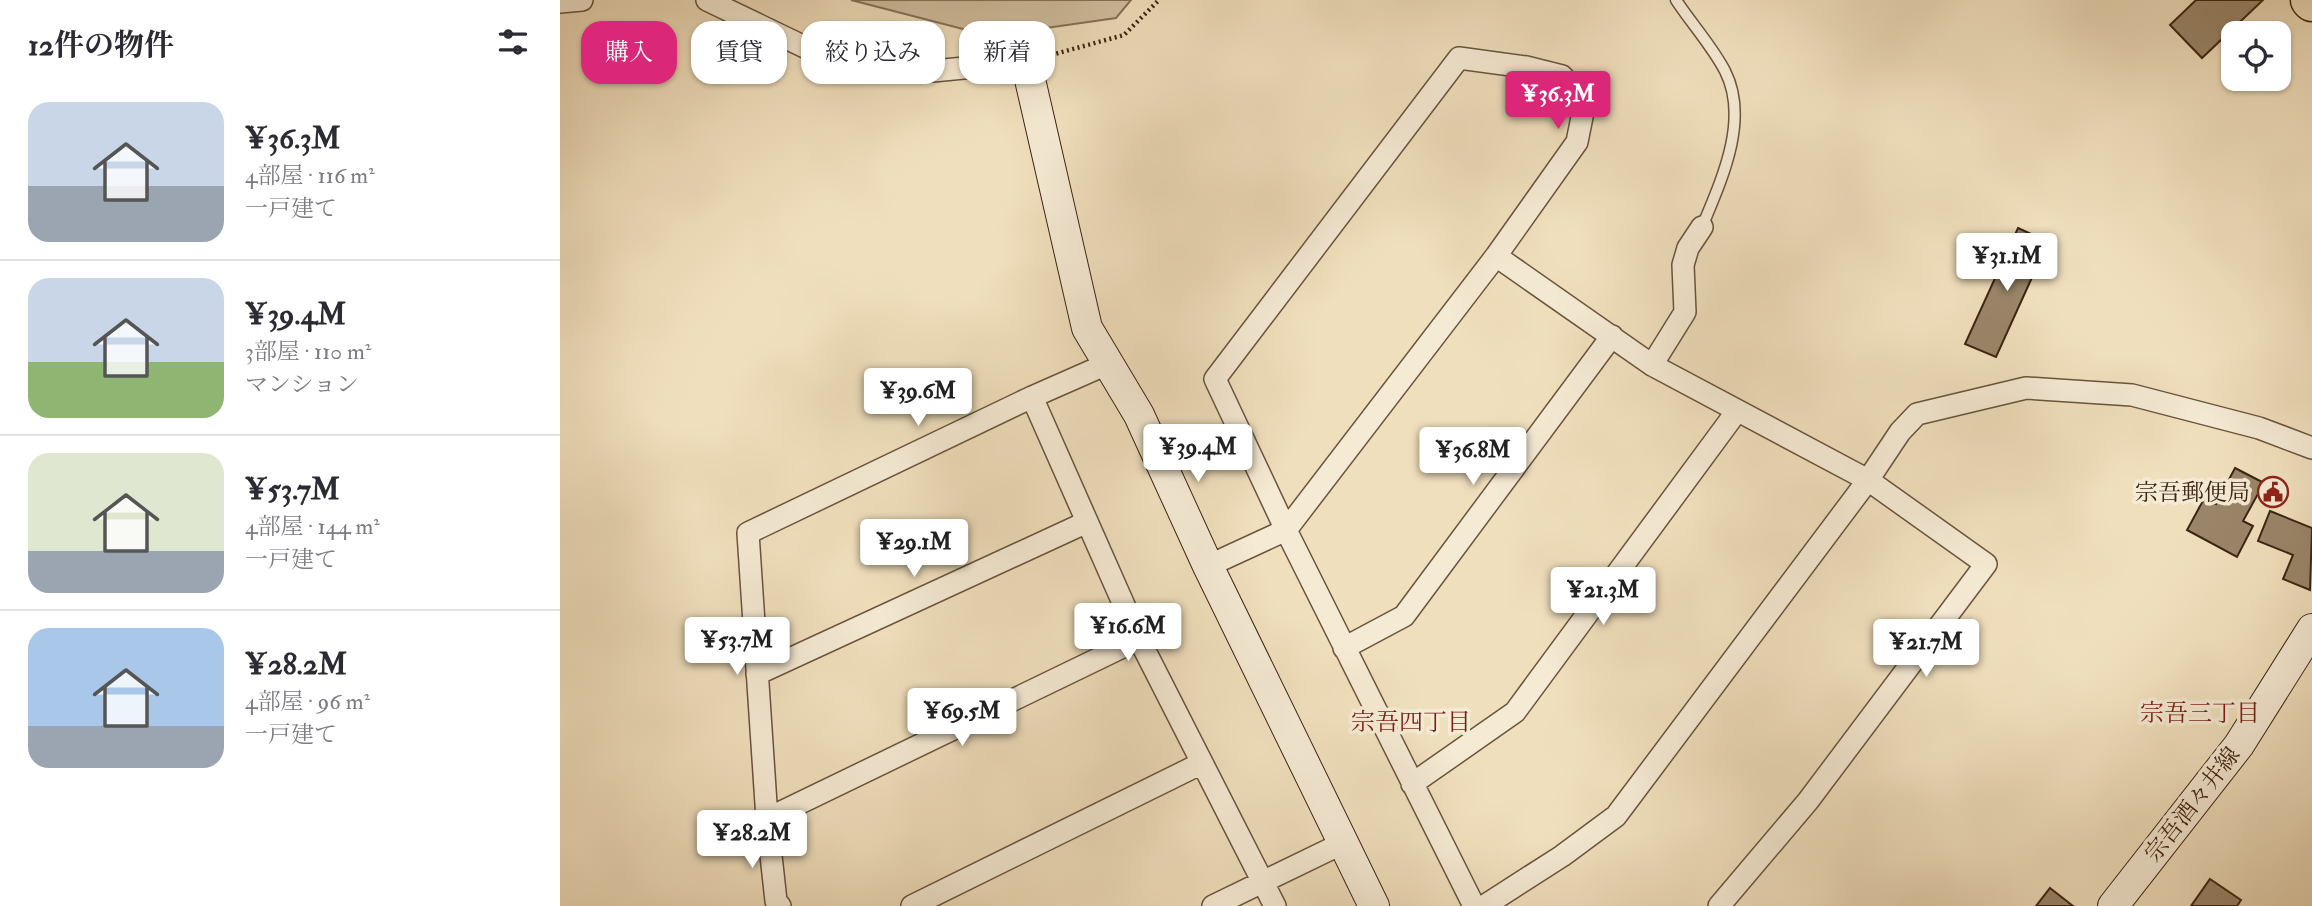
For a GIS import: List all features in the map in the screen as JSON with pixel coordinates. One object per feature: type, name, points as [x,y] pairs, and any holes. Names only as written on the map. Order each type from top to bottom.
[{"type":"street","points":[[560,2],[582,0]]},
{"type":"street","points":[[707,0],[840,64],[933,71],[959,68]]},
{"type":"street","points":[[1208,566],[1286,530],[1496,256],[1577,142],[1585,102],[1562,76],[1526,67],[1459,58],[1215,379],[1286,530],[1474,906]]},
{"type":"street","points":[[1031,84],[1087,328],[1139,415],[1208,566],[1374,906]]},
{"type":"street","points":[[1652,365],[1685,312],[1682,265],[1688,248],[1702,227]]},
{"type":"street","points":[[1496,256],[1652,365],[1868,480],[1986,564],[1808,800],[1719,906]]},
{"type":"street","points":[[1344,648],[1404,616],[1612,337]]},
{"type":"street","points":[[780,906],[776,901],[767,819],[748,533],[1107,364]]},
{"type":"street","points":[[1484,906],[1562,856],[1616,816],[1868,480],[1900,432],[1917,414],[2026,388],[2132,395],[2259,428],[2312,448]]},
{"type":"street","points":[[1032,397],[1139,639],[1275,906]]},
{"type":"street","points":[[1412,783],[1515,712],[1737,411]]},
{"type":"street","points":[[758,674],[1087,522]]},
{"type":"street","points":[[767,819],[1139,639]]},
{"type":"street","name":"宗吾酒々井線","points":[[2113,906],[2239,745],[2308,644]]},
{"type":"street","points":[[912,906],[1202,763]]},
{"type":"street","points":[[1213,906],[1343,843]]},
{"type":"lane","points":[[1676,0],[1725,72],[1733,106],[1732,136],[1724,174],[1702,227]]},
{"type":"path","points":[[1055,54],[1124,34],[1159,0]]},
{"type":"shaded area","points":[[851,0],[1131,0],[1116,18],[1055,27],[1055,21],[959,21],[959,28],[945,24],[945,21],[932,21]]},
{"type":"building","points":[[2196,0],[2263,0],[2241,21],[2221,21],[2221,40],[2202,58],[2170,25]]},
{"type":"building","points":[[2018,228],[2048,242],[1996,357],[1965,344]]},
{"type":"building","points":[[2235,468],[2264,483],[2243,521],[2253,526],[2237,557],[2187,530],[2205,497],[2216,504]]},
{"type":"building","points":[[2270,511],[2312,528],[2310,590],[2283,579],[2293,555],[2258,541]]},
{"type":"building","points":[[2210,879],[2241,900],[2237,906],[2191,906]]},
{"type":"building","points":[[2050,888],[2073,906],[2036,906]]},
{"type":"place","name":"宗吾郵便局","points":[[2273,492]]},
{"type":"district","name":"宗吾三丁目","points":[[2200,713]]},
{"type":"district","name":"宗吾四丁目","points":[[1411,722]]}]
